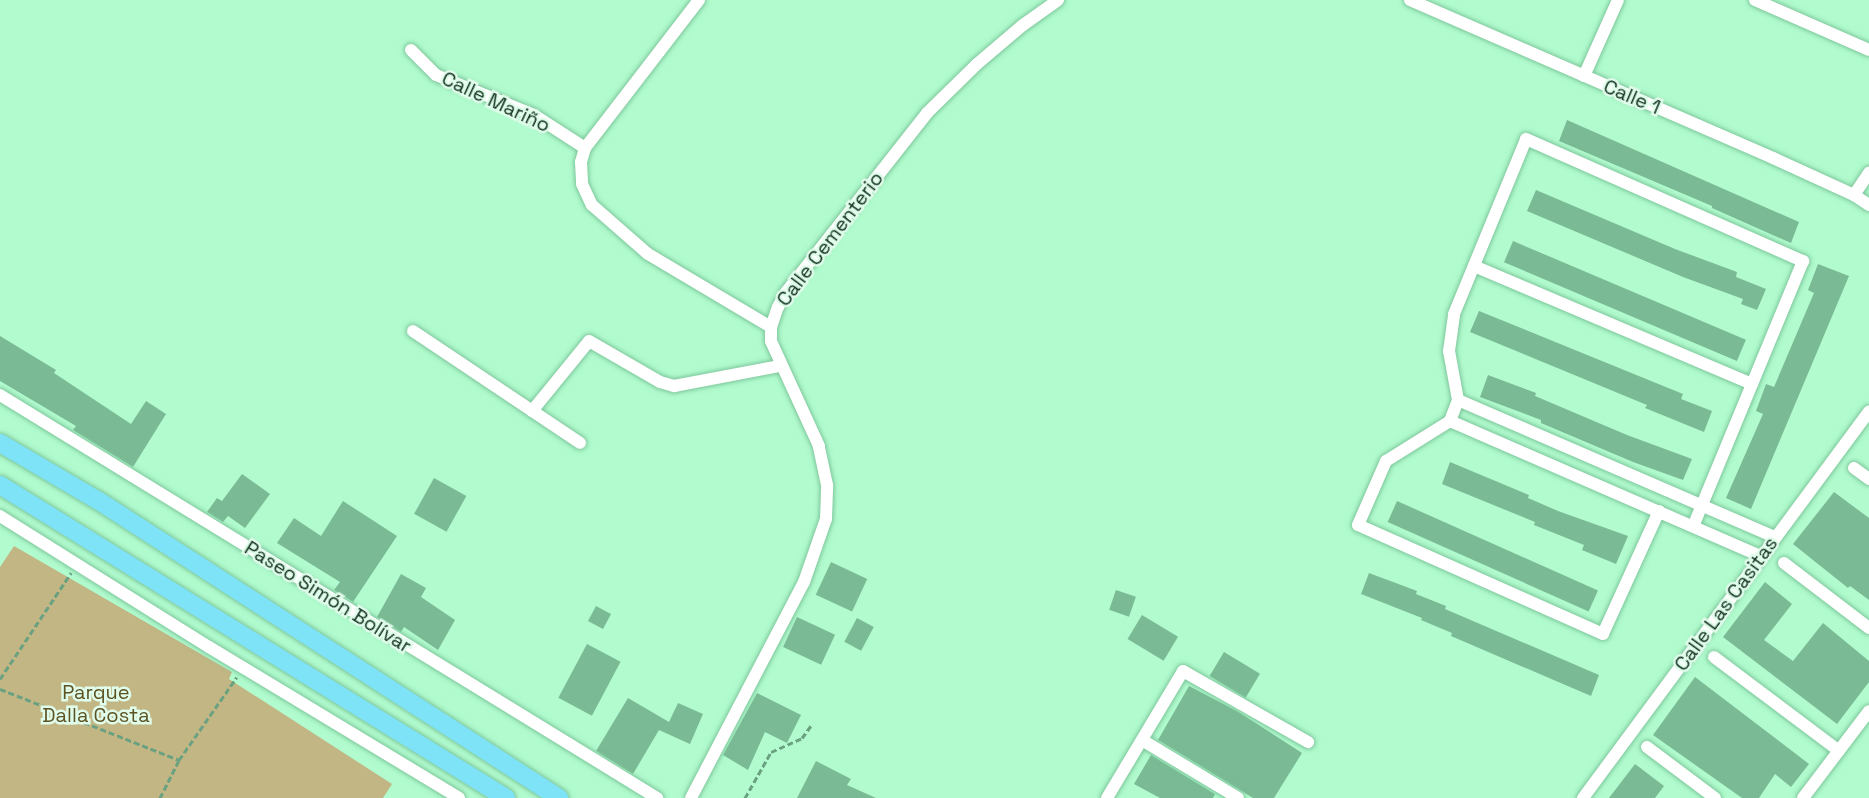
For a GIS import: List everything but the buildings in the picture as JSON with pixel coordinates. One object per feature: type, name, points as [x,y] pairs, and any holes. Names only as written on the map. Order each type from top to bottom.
[{"type":"main road","points":[[0,443],[99,501],[550,795]]},
{"type":"main road","points":[[0,485],[506,798]]},
{"type":"street","points":[[699,0],[585,148],[581,162],[582,184],[592,205],[648,254],[771,327]]},
{"type":"street","name":"Calle Cementerio","points":[[691,798],[804,582],[825,526],[827,486],[819,446],[780,366],[771,341],[771,327],[787,291],[927,113],[993,50],[1058,0]]},
{"type":"street","name":"Calle 1","points":[[1410,0],[1854,195]]},
{"type":"street","points":[[1584,76],[1618,0]]},
{"type":"street","points":[[1755,0],[1869,50]]},
{"type":"street","name":"Calle Mariño","points":[[411,50],[436,75],[534,115],[585,148]]},
{"type":"street","points":[[1659,512],[1603,634],[1358,525],[1386,461],[1450,421],[1458,400],[1449,337],[1454,314],[1526,139],[1803,261],[1693,526]]},
{"type":"street","points":[[1869,173],[1854,195],[1869,205]]},
{"type":"street","points":[[1474,266],[1752,384]]},
{"type":"street","points":[[413,331],[580,443]]},
{"type":"street","points":[[532,411],[589,341],[660,382],[674,386],[780,366]]},
{"type":"street","name":"Paseo Simón Bolívar","points":[[0,396],[657,798]]},
{"type":"street","points":[[1458,400],[1775,537]]},
{"type":"street","name":"Calle Las Casitas","points":[[1583,798],[1869,411]]},
{"type":"street","points":[[1450,421],[1761,556]]},
{"type":"street","points":[[1854,468],[1869,479]]},
{"type":"street","points":[[0,516],[243,668],[459,798]]},
{"type":"street","points":[[1784,563],[1869,628]]},
{"type":"street","points":[[1714,657],[1839,751]]},
{"type":"street","points":[[1107,798],[1183,671],[1308,742]]},
{"type":"street","points":[[1803,798],[1869,711]]},
{"type":"street","points":[[1142,740],[1239,798]]},
{"type":"street","points":[[1647,747],[1715,798]]},
{"type":"path","points":[[0,679],[76,564]]},
{"type":"path","points":[[160,798],[179,760],[243,668]]},
{"type":"path","points":[[0,689],[179,760]]},
{"type":"path","points":[[745,798],[771,752],[802,738],[812,724]]},
{"type":"green space","name":"Parque Dalla Costa","points":[[14,546],[232,672],[229,679],[392,784],[383,798],[0,798],[0,567]]}]
